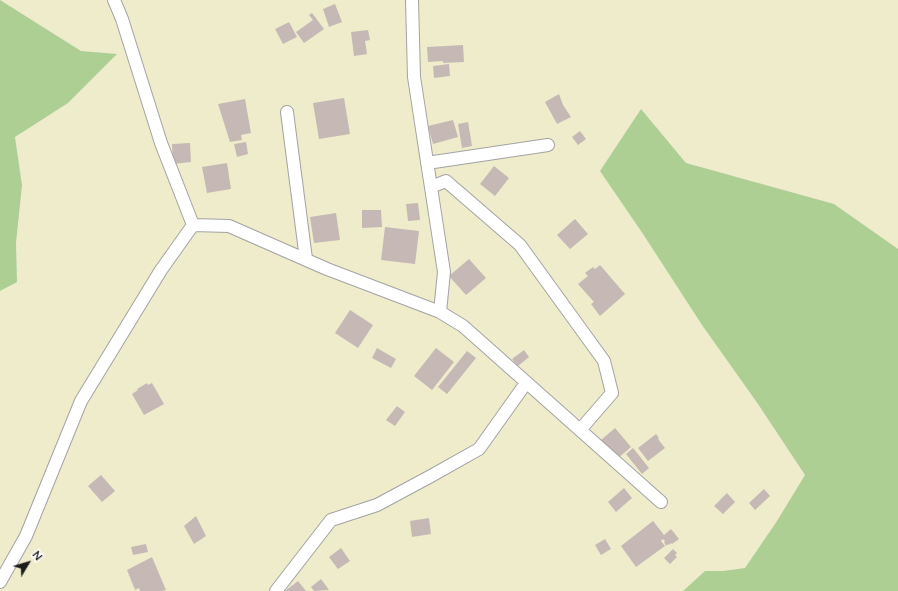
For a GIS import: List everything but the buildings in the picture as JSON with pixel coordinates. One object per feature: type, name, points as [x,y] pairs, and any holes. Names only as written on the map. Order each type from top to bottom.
[{"type":"street","points":[[114,0],[122,19],[161,143],[193,224]]},
{"type":"street","points":[[412,0],[414,77],[444,272],[440,312]]},
{"type":"street","points":[[287,112],[306,259]]},
{"type":"street","points":[[427,163],[548,145]]},
{"type":"street","points":[[431,187],[446,181],[520,245],[604,361],[612,393],[580,430]]},
{"type":"street","points":[[193,224],[229,226],[327,269],[440,312],[462,326],[661,502]]},
{"type":"street","points":[[0,582],[26,536],[80,401],[161,270],[193,224]]},
{"type":"street","points":[[276,591],[331,520],[377,505],[479,449],[526,383]]},
{"type":"shaded area","points":[[0,0],[898,0],[898,249],[834,204],[686,163],[641,109],[600,171],[702,325],[758,404],[805,475],[777,521],[745,568],[723,571],[705,571],[683,591],[0,591],[0,291],[17,282],[16,243],[22,185],[15,137],[68,103],[116,54],[81,51]]},
{"type":"green space","points":[[0,0],[81,51],[117,54],[68,103],[15,137],[22,185],[16,243],[17,282],[0,291]]},
{"type":"green space","points":[[641,109],[686,163],[834,204],[898,249],[898,591],[683,591],[705,571],[723,571],[745,568],[777,521],[805,475],[758,404],[702,325],[600,171]]}]
